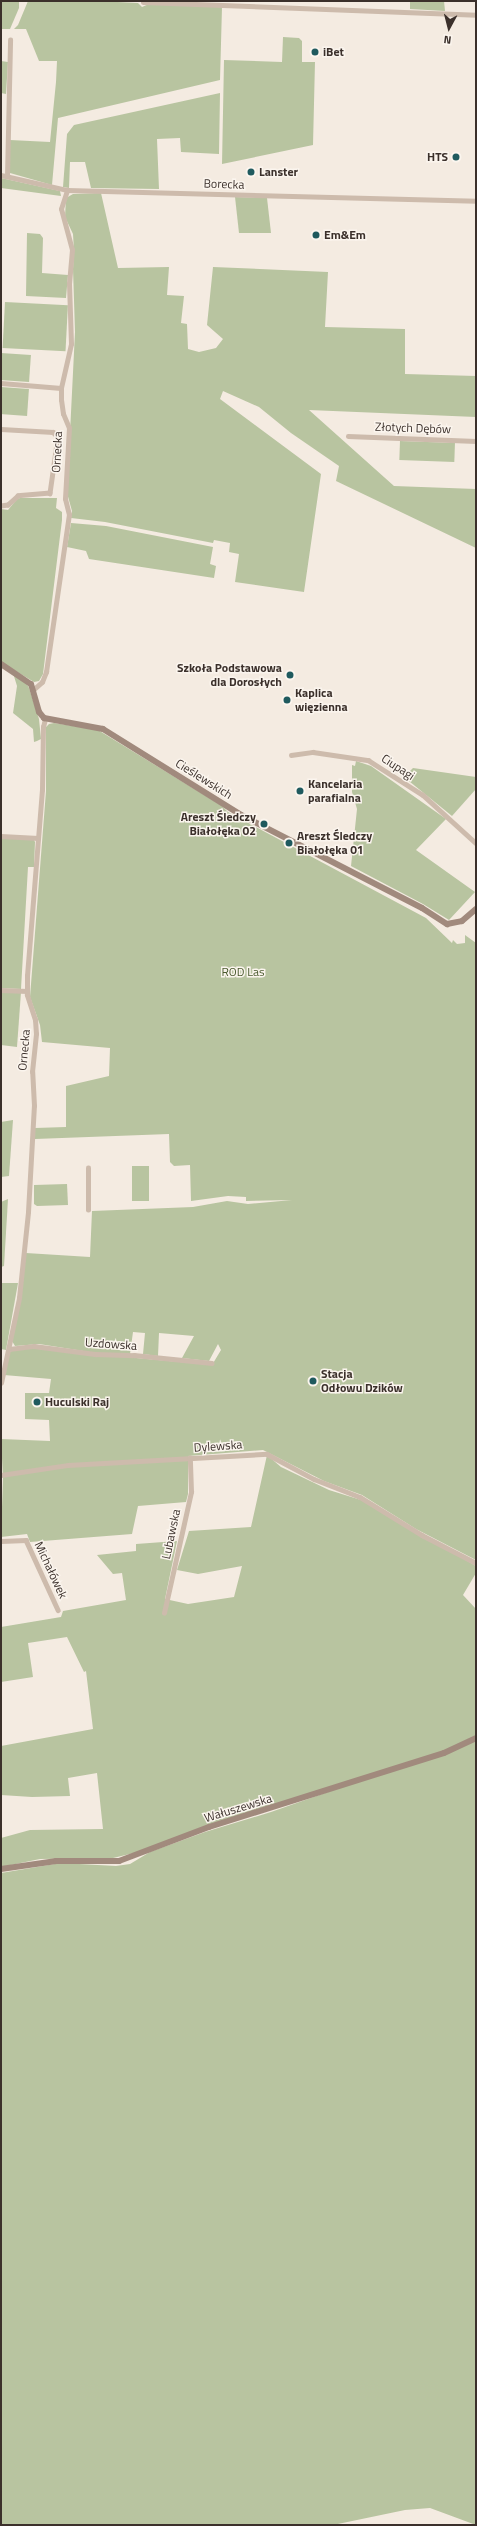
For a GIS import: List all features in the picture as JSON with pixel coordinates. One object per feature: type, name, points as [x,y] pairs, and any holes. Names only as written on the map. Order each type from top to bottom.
[{"type":"street","points":[[143,2],[476,15]]},
{"type":"street","points":[[7,176],[10,40]]},
{"type":"street","name":"Borecka","points":[[1,175],[67,190],[476,201]]},
{"type":"street","name":"Ornecka","points":[[33,690],[42,682],[46,672],[69,515],[65,499],[69,434],[61,408],[61,388],[71,344],[69,284],[72,250],[61,209],[67,190]]},
{"type":"street","points":[[1,383],[61,388]]},
{"type":"street","points":[[1,429],[54,432],[58,437],[50,493],[18,496],[8,505],[1,506]]},
{"type":"street","name":"Złotych Dębów","points":[[348,436],[476,441]]},
{"type":"street","points":[[1,664],[28,680],[33,690],[40,713],[45,719]]},
{"type":"street","name":"Ornecka","points":[[1,1383],[9,1349],[23,1260],[34,1106],[32,1072],[36,1026],[27,991],[45,719]]},
{"type":"street","name":"Cieślewskich","points":[[45,719],[103,730],[241,815],[422,908],[448,924],[462,921],[476,909]]},
{"type":"street","name":"Ciupagi","points":[[291,755],[313,752],[368,760],[423,795],[476,843]]},
{"type":"street","points":[[1,836],[38,838]]},
{"type":"street","points":[[1,990],[27,991]]},
{"type":"street","points":[[88,1168],[88,1210]]},
{"type":"street","name":"Uzdowska","points":[[9,1349],[34,1346],[96,1354],[134,1355],[212,1363]]},
{"type":"street","name":"Dylewska","points":[[1,1475],[68,1465],[266,1454],[314,1479],[360,1497],[417,1532],[476,1563]]},
{"type":"street","name":"Lubawska","points":[[164,1613],[191,1492],[190,1458]]},
{"type":"street","name":"Michałówek","points":[[1,1541],[26,1540],[58,1610]]},
{"type":"street","name":"Wałuszewska","points":[[1,1869],[56,1861],[114,1862],[123,1860],[209,1827],[444,1753],[476,1738]]},
{"type":"green space","points":[[1,1],[19,1],[19,8],[10,29],[1,29]]},
{"type":"green space","points":[[28,1],[97,1],[138,3],[142,7],[149,4],[222,7],[220,80],[58,118],[52,185],[10,173],[10,140],[50,142],[57,61],[39,61],[26,29],[14,29],[18,25]]},
{"type":"green space","points":[[410,1],[444,1],[445,11],[410,9]]},
{"type":"green space","points":[[283,37],[299,38],[302,41],[302,62],[315,62],[313,145],[222,164],[224,60],[282,62]]},
{"type":"green space","points":[[1,61],[8,62],[6,94],[1,93]]},
{"type":"green space","points":[[220,93],[219,154],[181,152],[180,138],[157,139],[159,189],[91,188],[85,162],[70,162],[69,188],[63,187],[67,134],[74,125]]},
{"type":"green space","points":[[1,178],[60,191],[61,196],[1,188]]},
{"type":"green space","points":[[101,193],[118,268],[169,267],[167,295],[184,296],[181,323],[187,324],[188,349],[199,352],[216,348],[223,339],[207,325],[213,267],[328,272],[325,327],[405,329],[405,374],[476,376],[476,417],[309,410],[394,486],[476,489],[476,548],[336,481],[339,466],[291,433],[259,407],[223,391],[220,399],[321,474],[304,592],[235,582],[239,554],[229,552],[230,543],[214,540],[213,543],[105,522],[71,518],[72,511],[67,493],[75,332],[73,269],[74,251],[73,234],[65,217],[66,198],[73,194]]},
{"type":"green space","points":[[235,197],[267,198],[271,233],[239,233]]},
{"type":"green space","points":[[27,233],[40,234],[43,238],[42,273],[68,275],[66,298],[26,296]]},
{"type":"green space","points":[[5,302],[68,305],[66,351],[3,348]]},
{"type":"green space","points":[[1,353],[31,355],[29,382],[1,380]]},
{"type":"green space","points":[[1,387],[29,389],[27,416],[1,414]]},
{"type":"green space","points":[[400,441],[455,443],[454,462],[399,460]]},
{"type":"green space","points":[[57,498],[56,508],[62,512],[43,674],[39,681],[34,682],[1,662],[1,509],[8,510],[17,499]]},
{"type":"green space","points":[[71,523],[106,526],[213,547],[210,564],[216,566],[214,578],[89,559],[86,551],[67,547]]},
{"type":"green space","points":[[13,673],[26,682],[39,719],[41,739],[34,742],[33,729],[13,713],[17,686]]},
{"type":"green space","name":"ROD Las","points":[[54,723],[98,730],[222,806],[228,812],[426,918],[452,943],[453,940],[457,944],[465,943],[465,935],[476,943],[476,1560],[416,1529],[362,1495],[324,1481],[263,1450],[188,1456],[188,1494],[186,1502],[138,1506],[132,1534],[30,1542],[27,1534],[1,1537],[3,1478],[1,1439],[50,1441],[49,1420],[25,1419],[25,1393],[49,1393],[51,1379],[4,1375],[9,1353],[14,1349],[28,1348],[212,1365],[221,1350],[218,1344],[209,1361],[182,1358],[194,1336],[159,1333],[158,1356],[143,1354],[145,1333],[133,1332],[130,1354],[96,1353],[39,1344],[15,1346],[12,1341],[26,1253],[90,1257],[92,1211],[193,1207],[227,1201],[248,1204],[292,1200],[246,1201],[246,1197],[228,1196],[191,1201],[190,1165],[174,1166],[170,1162],[169,1134],[35,1139],[35,1128],[66,1127],[66,1086],[109,1076],[110,1048],[42,1042],[40,1025],[30,997],[46,791],[46,727],[49,724]]},
{"type":"green space","points":[[356,761],[371,766],[446,819],[416,850],[475,892],[449,920],[423,904],[351,866],[357,809],[352,792],[352,765],[355,766]]},
{"type":"green space","points":[[413,768],[476,777],[476,789],[452,816],[404,777]]},
{"type":"green space","points":[[1,838],[34,840],[35,842],[34,867],[28,867],[21,989],[1,988]]},
{"type":"green space","points":[[1,991],[21,992],[17,1047],[1,1045]]},
{"type":"green space","points":[[13,1120],[9,1176],[1,1177],[1,1122]]},
{"type":"green space","points":[[132,1166],[149,1166],[149,1201],[132,1201]]},
{"type":"green space","points":[[67,1184],[68,1205],[37,1206],[34,1204],[34,1185]]},
{"type":"green space","points":[[8,1199],[4,1266],[1,1267],[1,1202]]},
{"type":"green space","points":[[1,1283],[18,1283],[6,1350],[1,1349]]},
{"type":"green space","points":[[267,1455],[281,1467],[329,1490],[361,1500],[476,1566],[476,1573],[463,1595],[476,1609],[476,1736],[443,1751],[138,1852],[113,1858],[40,1859],[1,1867],[1,1838],[30,1830],[103,1829],[97,1773],[68,1778],[70,1796],[32,1797],[1,1795],[1,1746],[93,1729],[86,1671],[84,1672],[67,1637],[28,1643],[33,1677],[1,1682],[1,1627],[61,1617],[63,1611],[126,1600],[122,1573],[113,1574],[97,1555],[136,1551],[136,1544],[177,1541],[165,1599],[188,1604],[234,1597],[242,1566],[198,1574],[177,1570],[189,1531],[251,1527]]},
{"type":"green space","points":[[476,1740],[476,2525],[430,2508],[405,2510],[333,2525],[1,2525],[1,1873],[61,1863],[116,1866],[130,1864],[150,1852],[205,1832],[271,1812]]},
{"type":"place","name":"iBet","points":[[315,52]]},
{"type":"place","name":"HTS","points":[[456,157]]},
{"type":"place","name":"Lanster","points":[[251,172]]},
{"type":"place","name":"Em&Em","points":[[316,235]]},
{"type":"place","name":"Szkoła Podstawowa dla Dorosłych","points":[[290,675]]},
{"type":"place","name":"Kaplica więzienna","points":[[287,700]]},
{"type":"place","name":"Kancelaria parafialna","points":[[300,791]]},
{"type":"place","name":"Areszt Śledczy Białołęka 02","points":[[264,824]]},
{"type":"place","name":"Areszt Śledczy Białołęka 01","points":[[289,843]]},
{"type":"place","name":"Stacja Odłowu Dzików","points":[[313,1381]]},
{"type":"place","name":"Huculski Raj","points":[[37,1402]]}]
